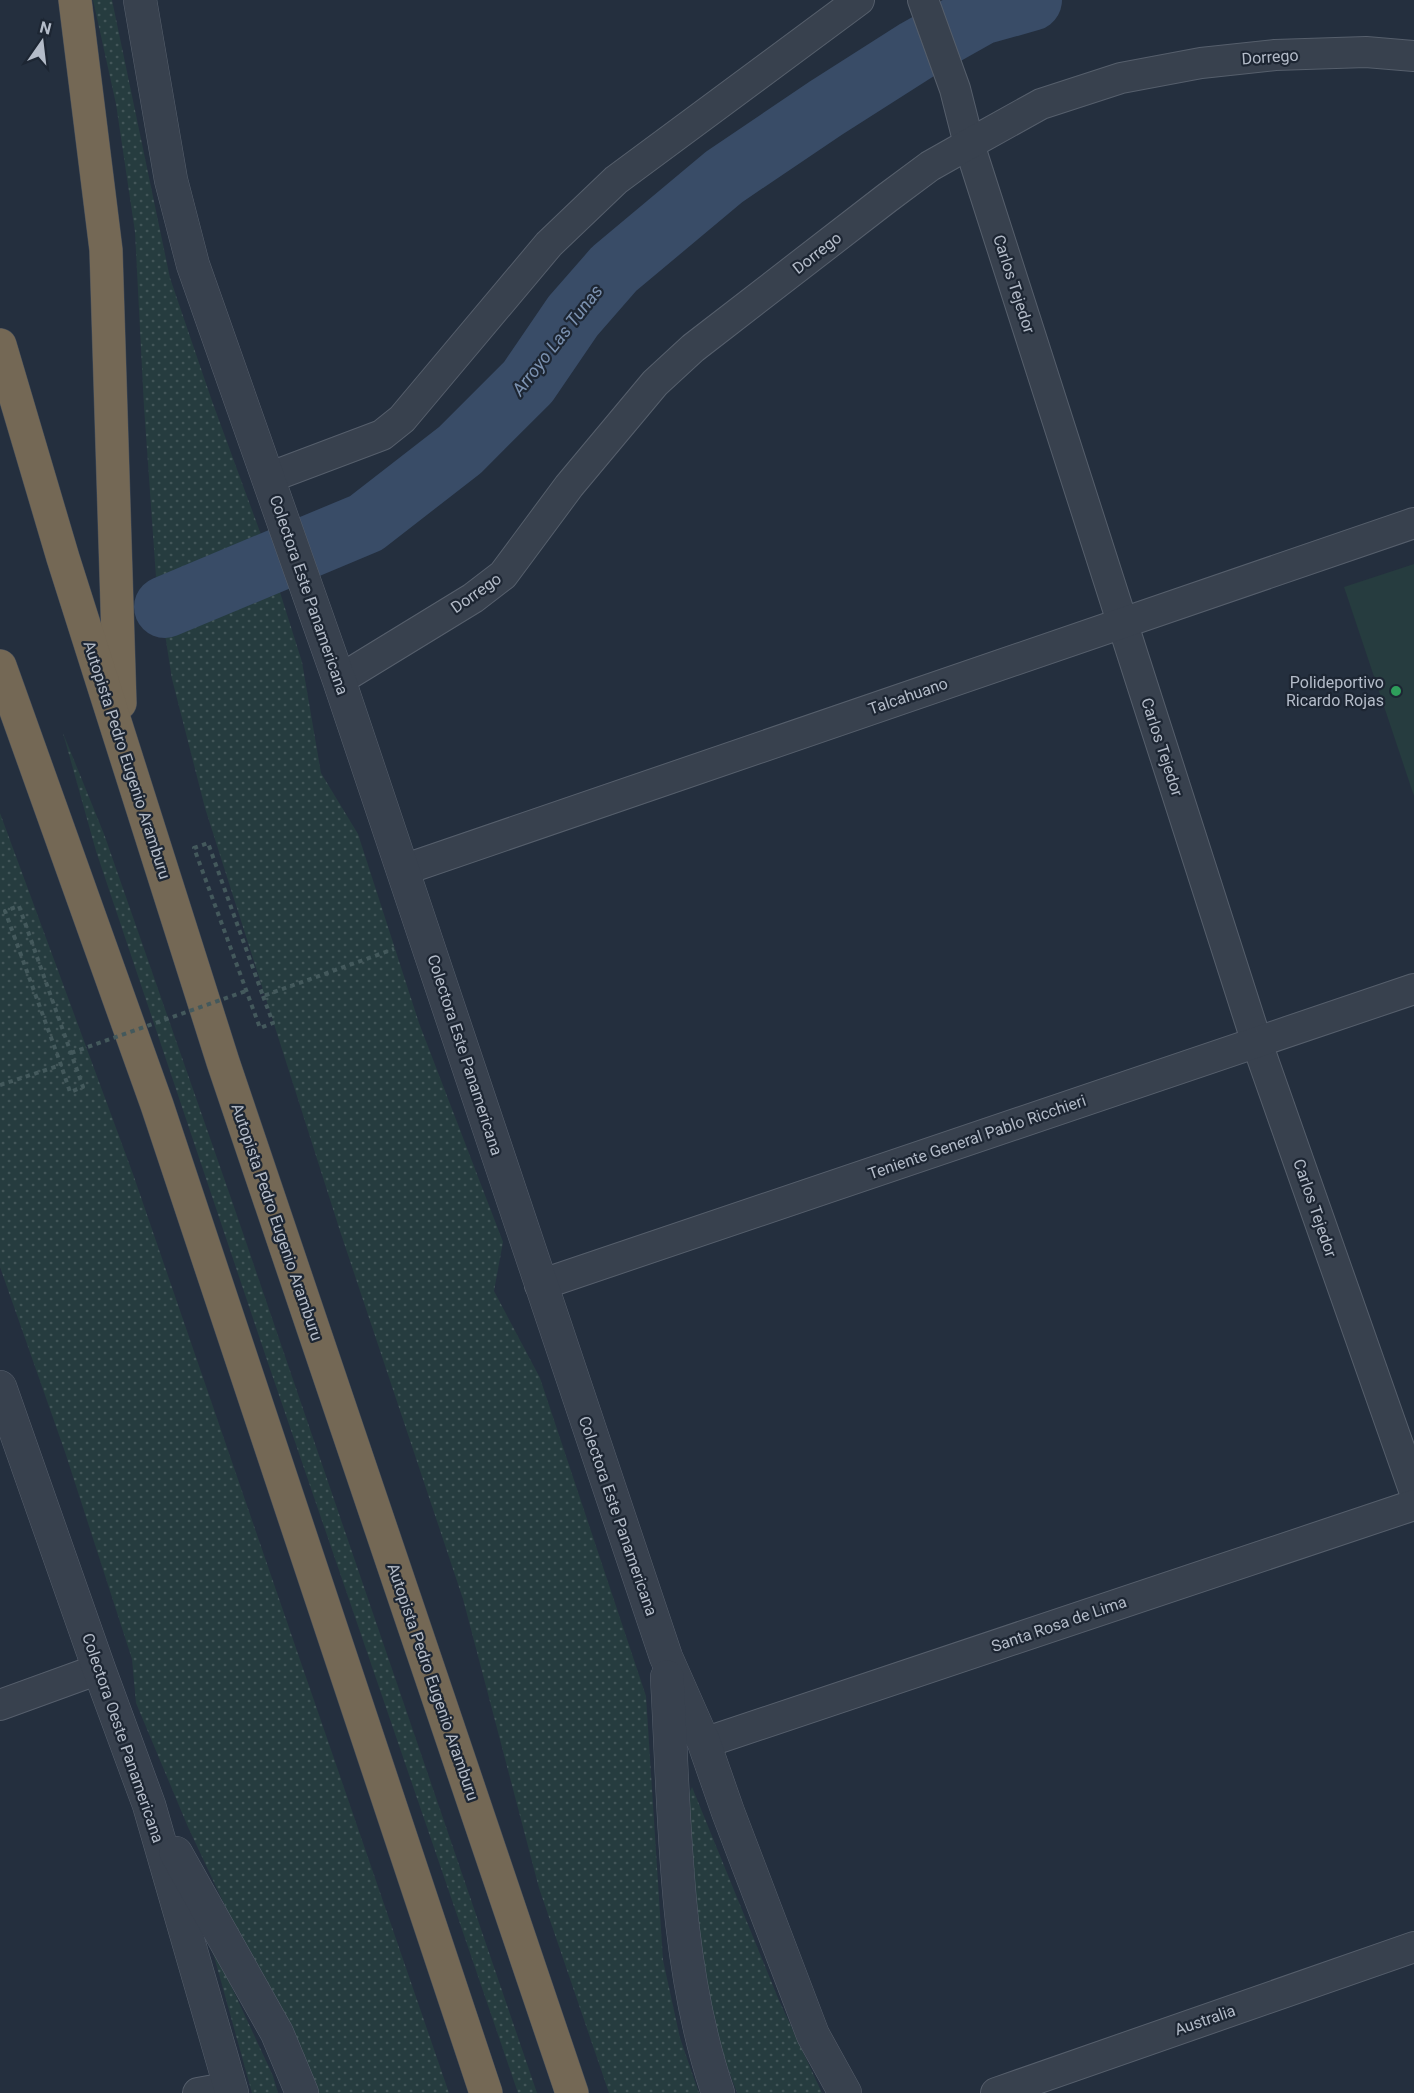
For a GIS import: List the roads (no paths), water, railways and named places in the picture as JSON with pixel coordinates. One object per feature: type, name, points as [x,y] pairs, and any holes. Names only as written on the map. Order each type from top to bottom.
[{"type":"highway","points":[[75,0],[106,250],[122,744]]},
{"type":"highway","name":"Autopista Pedro Eugenio Aramburu","points":[[0,345],[63,558],[227,1074],[572,2093]]},
{"type":"highway","points":[[0,666],[157,1106],[486,2093]]},
{"type":"street","name":"Colectora Este Panamericana","points":[[140,0],[171,180],[193,265],[339,680],[666,1657],[704,1743],[813,2035],[845,2093]]},
{"type":"street","points":[[268,478],[382,435],[402,419],[549,244],[616,180],[859,0]]},
{"type":"street","name":"Carlos Tejedor","points":[[923,0],[955,89],[969,144],[1257,1043],[1414,1490]]},
{"type":"street","name":"Dorrego","points":[[339,680],[473,598],[503,575],[569,486],[655,383],[693,348],[930,166],[1041,104],[1121,78],[1201,63],[1275,55],[1366,52],[1414,56]]},
{"type":"street","name":"Talcahuano","points":[[403,870],[1414,523]]},
{"type":"street","name":"Teniente General Pablo Ricchieri","points":[[540,1285],[1414,989]]},
{"type":"street","name":"Colectora Oeste Panamericana","points":[[0,1387],[149,1805],[232,2090]]},
{"type":"street","name":"Santa Rosa de Lima","points":[[704,1743],[1414,1505]]},
{"type":"street","points":[[666,1657],[678,1876],[686,1959],[697,2020],[718,2093]]},
{"type":"street","points":[[0,1705],[99,1669]]},
{"type":"street","points":[[149,1805],[277,2033],[302,2093]]},
{"type":"street","name":"Australia","points":[[996,2093],[1414,1947]]},
{"type":"street","points":[[198,2093],[232,2090]]},
{"type":"waterway","name":"Arroyo Las Tunas","points":[[165,607],[366,523],[460,450],[528,382],[573,316],[614,269],[724,177],[917,50],[981,14],[1031,0]]},
{"type":"place","name":"Polideportivo Ricardo Rojas","points":[[1396,691]]}]
